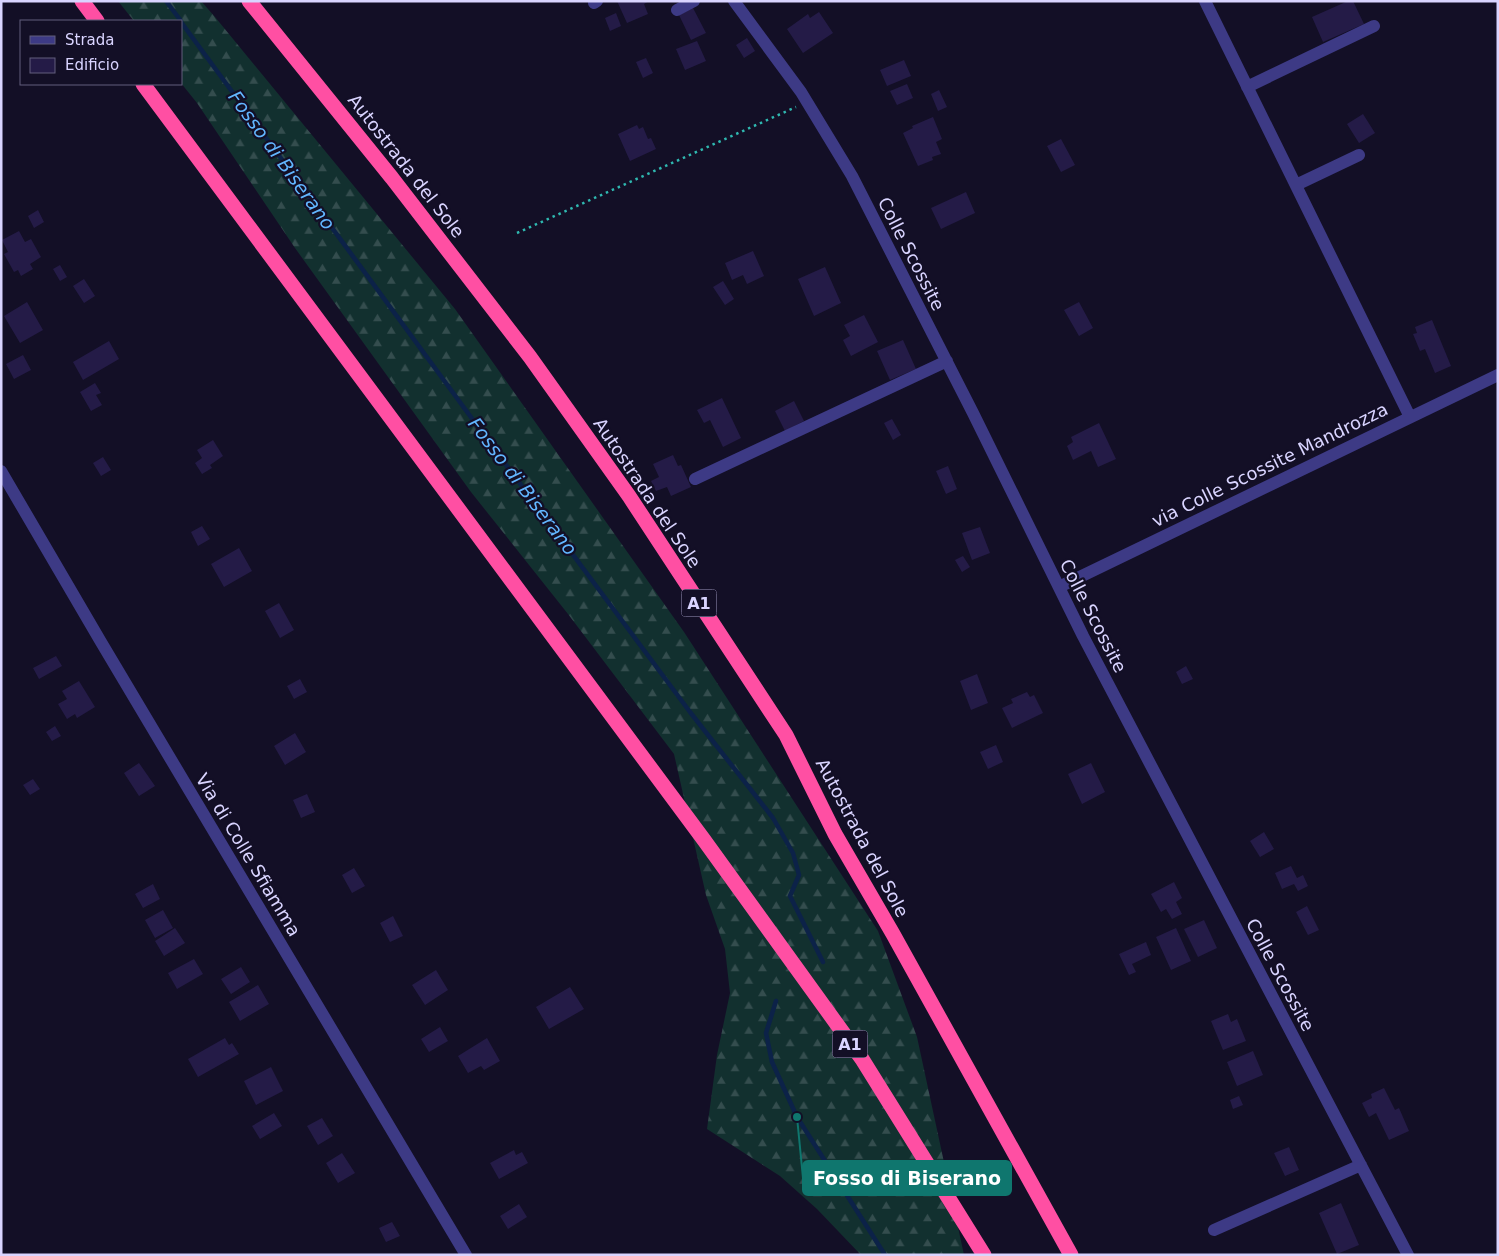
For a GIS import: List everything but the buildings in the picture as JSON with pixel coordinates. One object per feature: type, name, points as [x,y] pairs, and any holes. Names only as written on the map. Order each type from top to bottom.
[{"type":"highway","points":[[82,1],[96,20]]},
{"type":"highway","name":"Autostrada del Sole","points":[[250,1],[392,178],[530,357],[629,496],[781,727],[835,834],[893,934],[1071,1255]]},
{"type":"highway","name":"A1","points":[[144,85],[710,848],[862,1060],[984,1255]]},
{"type":"street","points":[[677,10],[694,1]]},
{"type":"street","name":"Colle Scossite","points":[[734,1],[807,102],[852,176],[1189,841],[1408,1255]]},
{"type":"street","points":[[1205,1],[1410,416]]},
{"type":"street","points":[[1247,87],[1374,26]]},
{"type":"street","points":[[1296,185],[1359,155]]},
{"type":"street","points":[[695,479],[947,362]]},
{"type":"street","name":"via Colle Scossite Mandrozza","points":[[1059,587],[1498,375]]},
{"type":"street","name":"Via di Colle Sfiamma","points":[[1,472],[466,1255]]},
{"type":"street","points":[[1214,1230],[1362,1165]]},
{"type":"path","points":[[517,233],[807,102]]},
{"type":"green space","points":[[118,1],[201,1],[455,309],[684,632],[878,931],[917,1037],[964,1255],[861,1255],[817,1209],[780,1176],[707,1129],[717,1055],[730,993],[725,949],[706,895],[674,754],[568,614],[471,492],[295,248],[197,103],[182,84],[182,20],[133,20]]},
{"type":"waterway","name":"Fosso di Biserano","points":[[166,1],[180,20]]},
{"type":"waterway","name":"Fosso di Biserano","points":[[182,23],[498,454],[690,712],[773,818],[793,853],[799,875],[790,896],[823,962]]},
{"type":"waterway","name":"Fosso di Biserano","points":[[776,1001],[766,1033],[772,1062],[797,1117],[885,1255]]},
{"type":"place","name":"Fosso di Biserano","points":[[797,1117]]}]
